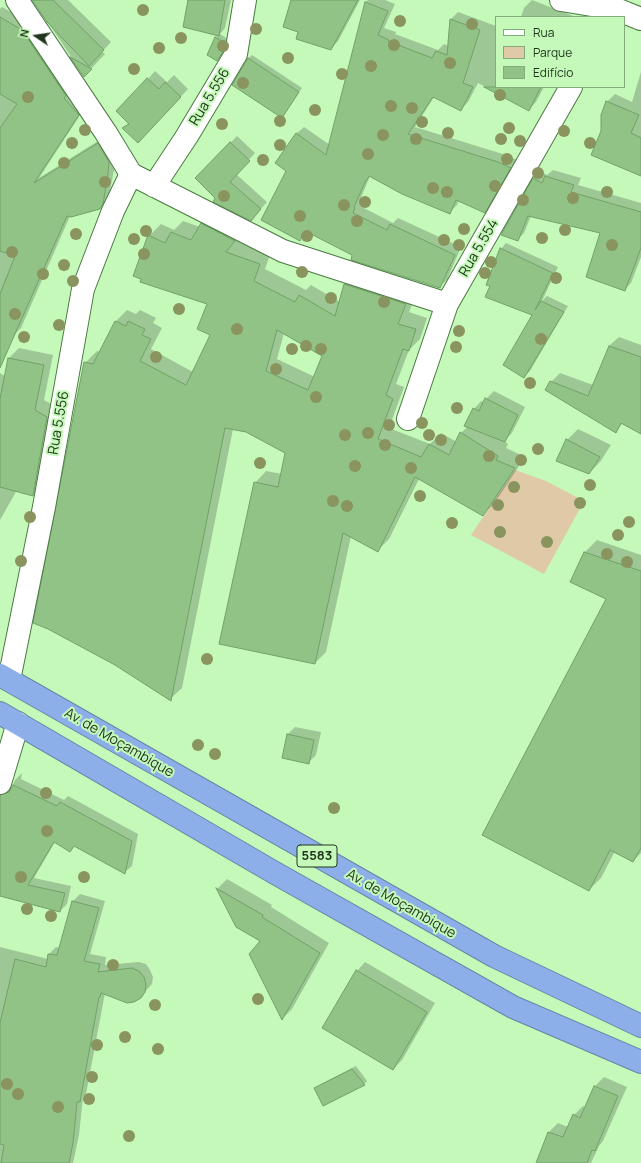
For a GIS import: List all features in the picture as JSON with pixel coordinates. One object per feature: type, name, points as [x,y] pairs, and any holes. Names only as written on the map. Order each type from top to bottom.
[{"type":"highway","name":"Av. de Moçambique","points":[[4,677],[494,956],[641,1026]]},
{"type":"highway","name":"5583","points":[[9,718],[274,873],[513,1007],[641,1062]]},
{"type":"street","points":[[17,0],[113,143],[132,174],[283,251],[447,304]]},
{"type":"street","name":"Rua 5.556","points":[[154,186],[187,136],[236,54],[245,0]]},
{"type":"street","points":[[561,0],[616,9],[641,19]]},
{"type":"street","name":"Rua 5.554","points":[[408,419],[447,304],[570,88]]},
{"type":"street","name":"Rua 5.556","points":[[4,677],[44,507],[83,289],[113,210],[132,174]]},
{"type":"street","points":[[0,783],[9,718]]},
{"type":"green space","points":[[515,470],[546,481],[584,501],[544,574],[471,535]]},
{"type":"building","points":[[32,0],[53,0],[104,50],[89,66],[47,22]]},
{"type":"building","points":[[188,0],[225,0],[219,36],[183,27]]},
{"type":"building","points":[[291,0],[358,0],[331,50],[296,39],[298,32],[283,27]]},
{"type":"building","points":[[365,2],[388,11],[378,35],[389,40],[388,41],[432,58],[436,51],[447,55],[450,19],[480,30],[463,83],[473,87],[461,111],[433,97],[408,134],[498,162],[511,168],[485,213],[456,200],[450,214],[402,194],[369,176],[354,207],[353,213],[387,230],[390,224],[455,255],[440,288],[351,260],[352,255],[305,231],[300,241],[261,220],[286,171],[275,163],[296,133],[326,155]]},
{"type":"building","points":[[0,17],[22,30],[66,96],[64,98],[79,115],[34,183],[98,143],[109,162],[103,204],[100,209],[71,217],[67,216],[0,368],[0,294],[15,256],[0,251],[0,128],[17,104],[0,94]]},
{"type":"building","points":[[215,37],[225,43],[224,50],[217,61],[207,55]]},
{"type":"building","points":[[70,57],[92,69],[84,77]]},
{"type":"building","points":[[248,58],[299,92],[282,118],[232,85]]},
{"type":"building","points":[[147,78],[159,89],[165,82],[181,97],[138,143],[122,128],[129,124],[116,111]]},
{"type":"building","points":[[484,87],[540,88],[529,111]]},
{"type":"building","points":[[606,101],[639,115],[631,133],[641,138],[641,176],[591,155],[601,131],[601,115]]},
{"type":"building","points":[[230,142],[250,161],[230,182],[261,209],[251,221],[213,202],[215,198],[195,178]]},
{"type":"building","points":[[545,176],[574,185],[571,192],[641,212],[641,248],[625,291],[586,277],[600,233],[528,216],[518,241],[501,235],[533,178],[542,183]]},
{"type":"building","points":[[201,223],[235,241],[226,252],[260,264],[254,281],[295,302],[299,295],[335,316],[344,284],[406,304],[398,324],[416,329],[409,351],[403,349],[386,395],[393,399],[378,439],[421,457],[429,444],[449,455],[460,432],[498,456],[496,460],[515,468],[483,516],[415,477],[378,552],[343,533],[315,664],[219,644],[254,482],[278,487],[285,453],[246,432],[225,428],[171,701],[115,665],[48,629],[33,623],[84,362],[93,364],[115,321],[126,326],[128,321],[145,329],[142,335],[151,339],[140,361],[186,385],[210,335],[197,329],[207,304],[140,282],[141,279],[133,276],[148,235],[165,243],[171,232],[191,240]],"holes":[[[277,330],[322,356],[308,390],[266,371]]]},
{"type":"building","points":[[500,248],[553,273],[535,310],[541,301],[564,312],[524,378],[503,365],[532,315],[485,297],[490,286],[486,285]]},
{"type":"building","points":[[609,346],[641,357],[641,434],[621,423],[616,433],[545,390],[550,381],[588,396]]},
{"type":"building","points":[[8,358],[44,365],[35,410],[47,417],[33,496],[0,487],[0,399]]},
{"type":"building","points":[[485,398],[518,415],[505,442],[464,426],[473,408],[479,411]]},
{"type":"building","points":[[566,439],[600,457],[589,474],[556,461]]},
{"type":"building","points":[[584,552],[641,571],[641,848],[633,862],[610,850],[589,891],[482,835],[606,599],[570,582]]},
{"type":"building","points":[[287,734],[314,740],[309,764],[282,758]]},
{"type":"building","points":[[13,785],[57,806],[60,802],[132,841],[125,874],[74,846],[70,852],[54,842],[28,885],[65,893],[60,912],[0,896],[0,795],[9,792]]},
{"type":"building","points":[[216,888],[263,915],[262,917],[320,953],[282,1020],[249,954],[260,941],[236,927]]},
{"type":"building","points":[[72,901],[99,908],[84,961],[100,964],[98,972],[132,968],[139,971],[144,977],[146,984],[145,992],[141,998],[134,1002],[127,1003],[101,993],[99,997],[80,1102],[77,1102],[73,1143],[69,1163],[1,1163],[4,1145],[0,1144],[0,1023],[15,959],[46,967],[48,954],[57,955]]},
{"type":"building","points":[[356,970],[427,1012],[393,1070],[322,1028]]},
{"type":"building","points":[[352,1069],[365,1085],[323,1106],[314,1088]]},
{"type":"building","points":[[594,1086],[618,1096],[595,1151],[592,1150],[587,1163],[536,1163],[548,1132],[563,1137],[573,1114],[580,1118]]}]
